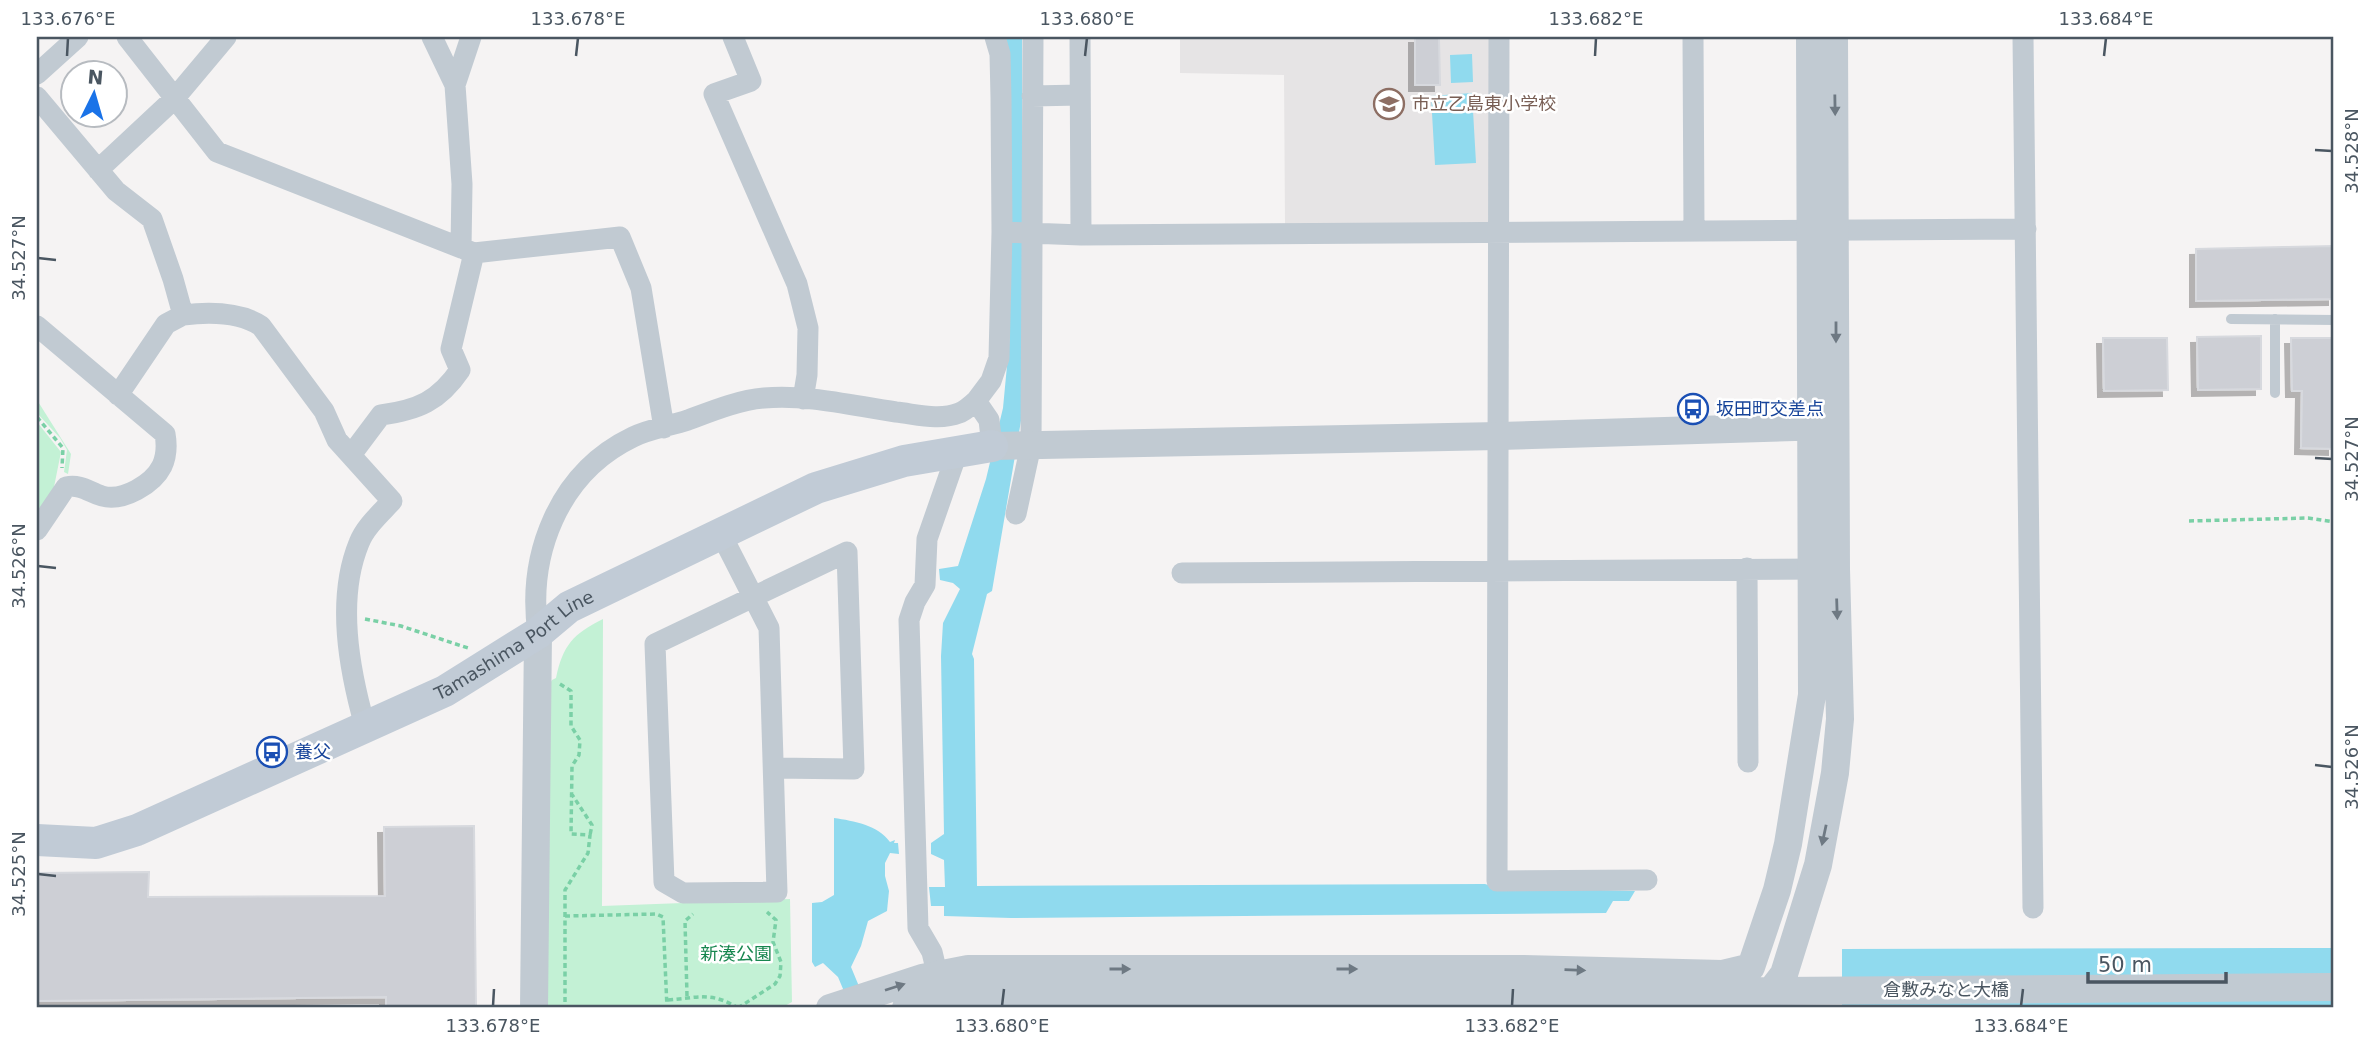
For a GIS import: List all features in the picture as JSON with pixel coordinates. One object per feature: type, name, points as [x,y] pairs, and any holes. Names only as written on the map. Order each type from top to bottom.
[{"type":"main road","name":"Tamashima Port Line","points":[[37,840],[96,843],[137,830],[445,691],[538,633],[569,607],[816,488],[904,461],[992,446]]},
{"type":"street","points":[[37,74],[78,37]]},
{"type":"street","points":[[127,37],[217,152],[467,251],[620,237],[641,288],[664,428]]},
{"type":"street","points":[[98,170],[174,99],[226,37]]},
{"type":"street","points":[[351,455],[381,415],[423,406],[448,387],[460,370],[451,349],[467,251],[455,85],[432,37]]},
{"type":"street","points":[[455,85],[471,37]]},
{"type":"street","points":[[733,37],[751,81],[713,94],[797,284],[808,328],[807,376],[803,399]]},
{"type":"street","points":[[534,1008],[538,633],[534,608],[541,554],[553,520],[567,495],[586,471],[607,453],[634,437],[726,407],[764,398],[803,399],[937,417],[960,413],[976,401],[991,381],[999,358],[1002,232],[1000,54],[995,37]]},
{"type":"street","points":[[1016,514],[1031,445],[1033,37]]},
{"type":"street","points":[[1080,37],[1082,236]]},
{"type":"street","points":[[1499,37],[1497,881],[1647,880]]},
{"type":"street","points":[[1693,37],[1694,230]]},
{"type":"street","points":[[1810,37],[1823,230]]},
{"type":"street","points":[[906,1008],[968,969],[1524,969],[1723,974],[1751,967],[1777,983],[1818,865],[1835,773],[1840,719],[1824,568],[1823,230],[1834,37]]},
{"type":"street","points":[[2023,37],[2033,908]]},
{"type":"street","points":[[1032,96],[1080,95]]},
{"type":"street","points":[[37,97],[116,191],[152,219],[183,315]]},
{"type":"street","points":[[1002,232],[1082,236],[2026,229]]},
{"type":"street","points":[[118,395],[166,324],[183,315],[205,313],[248,318],[261,326],[324,411],[337,440],[392,500],[359,541],[345,615],[365,726]]},
{"type":"street","points":[[37,326],[165,434],[167,446],[162,467],[130,494],[118,497],[102,496],[89,489],[66,487],[37,530]]},
{"type":"street","points":[[976,401],[989,420],[992,446],[1499,436],[1823,426]]},
{"type":"street","points":[[940,987],[932,952],[918,928],[909,620],[925,585],[926,539],[957,453]]},
{"type":"street","points":[[721,534],[754,597],[769,628],[778,892],[683,893],[664,882],[655,645],[754,597],[847,552],[855,769],[774,768]]},
{"type":"street","points":[[1747,568],[1748,762]]},
{"type":"street","points":[[1182,573],[1824,568]]},
{"type":"street","points":[[1751,967],[1777,890],[1796,804],[1812,695],[1824,568]]},
{"type":"street","name":"倉敷みなと大橋","points":[[940,987],[993,994],[1777,983],[1851,990],[2334,987]]},
{"type":"street","points":[[830,1008],[940,987]]},
{"type":"lane","points":[[2231,319],[2334,320]]},
{"type":"lane","points":[[2275,393],[2276,319]]},
{"type":"path","points":[[37,417],[63,448],[61,473],[66,487]]},
{"type":"path","points":[[2189,521],[2308,518],[2334,522]]},
{"type":"path","points":[[345,615],[401,626],[460,644],[496,661]]},
{"type":"path","points":[[552,680],[571,691],[571,726],[580,740],[579,755],[572,766],[571,834],[590,835]]},
{"type":"path","points":[[565,1008],[565,890],[588,853],[592,825],[571,793]]},
{"type":"path","points":[[668,1000],[687,996],[719,998],[738,1008],[775,984],[780,976],[781,962],[773,942],[776,920],[766,912],[756,911]]},
{"type":"path","points":[[687,996],[684,921],[698,913]]},
{"type":"path","points":[[564,916],[660,914],[665,921],[667,1008]]},
{"type":"shaded area","name":"市立乙島東小学校","points":[[1180,37],[1495,37],[1494,223],[1285,224],[1284,75],[1180,73]]},
{"type":"green space","points":[[37,400],[71,454],[68,474],[64,472],[67,450],[60,438],[37,413]]},
{"type":"green space","points":[[37,422],[61,452],[53,492],[37,517]]},
{"type":"green space","name":"新湊公園","points":[[603,619],[602,906],[790,899],[792,1002],[781,1008],[543,1008],[547,688],[556,678],[562,657],[571,642],[584,630]]},
{"type":"water","points":[[1005,37],[1022,39],[1023,409],[992,591],[987,594],[972,654],[977,886],[1485,884],[1495,887],[1635,891],[1629,901],[1613,901],[1606,913],[1011,918],[944,916],[944,906],[931,906],[929,887],[945,887],[944,860],[931,854],[931,843],[944,834],[941,656],[943,623],[960,589],[953,583],[940,580],[939,569],[958,566],[986,479],[1003,408],[1010,334]]},
{"type":"water","points":[[1472,54],[1473,82],[1451,83],[1450,55]]},
{"type":"water","points":[[1472,93],[1476,163],[1435,165],[1431,96]]},
{"type":"water","points":[[834,818],[865,825],[885,836],[890,842],[895,840],[894,843],[898,843],[899,854],[890,853],[885,863],[889,891],[887,911],[868,921],[861,946],[851,967],[868,1008],[851,1008],[838,977],[823,963],[815,967],[812,962],[812,903],[822,902],[834,895]]},
{"type":"water","points":[[2334,948],[2334,1008],[1842,1008],[1842,949]]},
{"type":"building","points":[[1415,37],[1439,37],[1440,85],[1415,85]]},
{"type":"building","points":[[2334,246],[2334,299],[2196,301],[2196,249]]},
{"type":"building","points":[[2261,336],[2261,389],[2198,390],[2197,337]]},
{"type":"building","points":[[2103,338],[2167,338],[2168,390],[2104,391]]},
{"type":"building","points":[[2291,338],[2334,338],[2334,449],[2301,448],[2302,391],[2292,391]]},
{"type":"building","points":[[474,826],[476,1008],[386,1008],[386,997],[37,1001],[37,873],[149,872],[148,897],[385,896],[384,827]]},
{"type":"place","name":"市立乙島東小学校","points":[[1389,104]]},
{"type":"place","name":"坂田町交差点","points":[[1693,409]]},
{"type":"place","name":"養父","points":[[272,752]]}]
